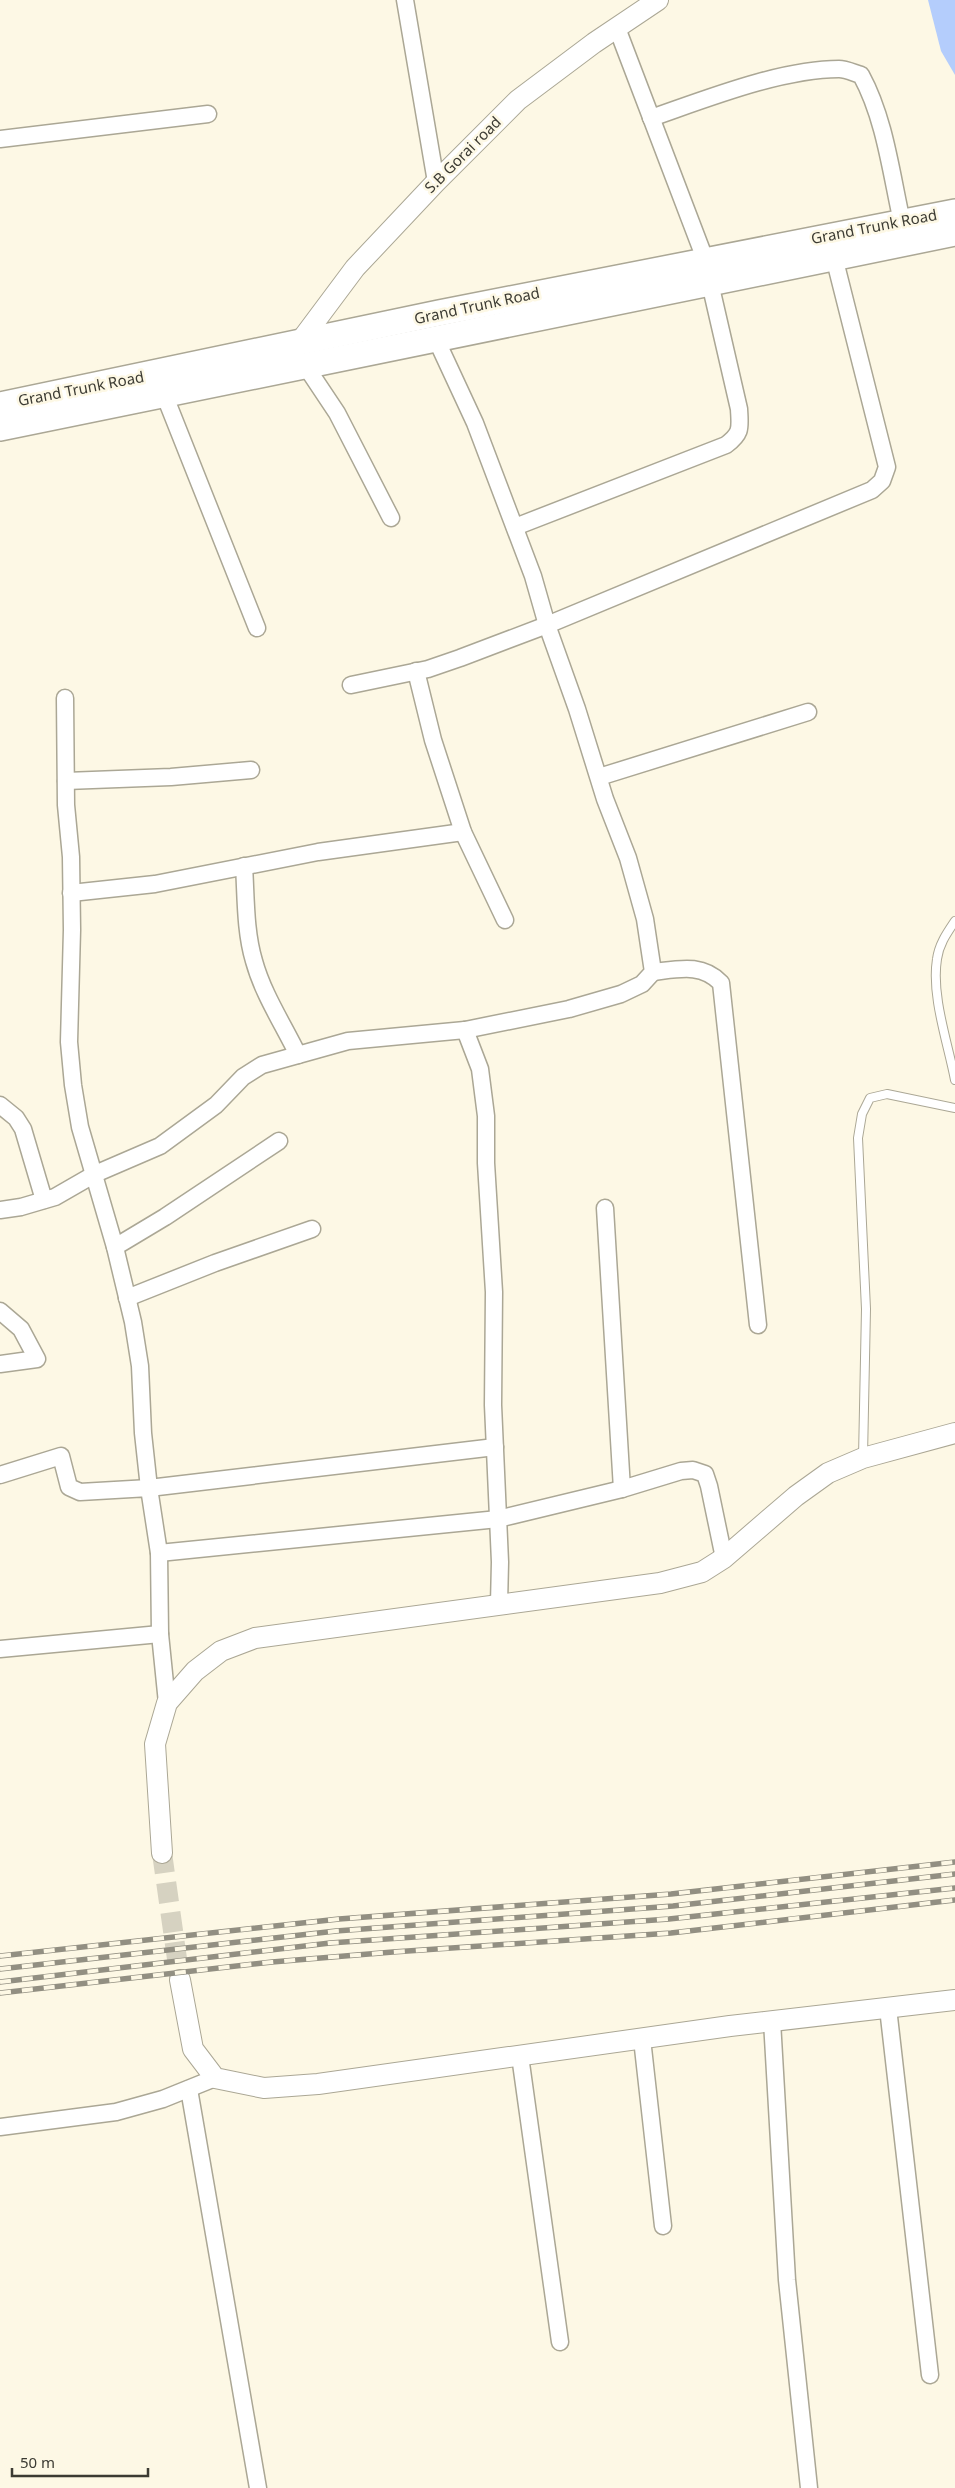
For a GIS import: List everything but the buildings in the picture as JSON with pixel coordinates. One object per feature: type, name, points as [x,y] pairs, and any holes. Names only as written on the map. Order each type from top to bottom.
[{"type":"main road","name":"Grand Trunk Road","points":[[0,405],[302,354],[708,271],[902,222],[955,212]]},
{"type":"main road","points":[[0,428],[164,394],[302,354],[436,339],[708,271],[834,258],[955,233]]},
{"type":"street","points":[[405,0],[436,182]]},
{"type":"street","name":"S.B Gorai road","points":[[302,354],[356,268],[436,182],[518,100],[658,0]]},
{"type":"street","points":[[514,527],[726,445],[737,437],[740,427],[739,409],[708,271],[617,28]]},
{"type":"street","points":[[651,118],[752,84],[809,72],[841,68],[861,75],[870,91],[879,118],[902,222]]},
{"type":"street","points":[[0,139],[208,114]]},
{"type":"street","points":[[351,685],[416,671],[460,658],[872,490],[882,481],[887,467],[834,258]]},
{"type":"street","points":[[436,339],[474,423],[533,576],[546,624],[605,799],[628,858],[645,919],[653,972]]},
{"type":"street","points":[[302,354],[337,414],[391,518]]},
{"type":"street","points":[[164,394],[256,628]]},
{"type":"street","points":[[416,671],[433,740],[463,832],[505,920]]},
{"type":"street","points":[[65,698],[66,781],[71,894],[69,1042],[80,1127],[115,1247],[140,1366],[143,1433],[159,1553],[160,1634],[167,1703],[155,1744],[162,1853]]},
{"type":"street","points":[[599,777],[808,712]]},
{"type":"street","points":[[66,781],[171,777],[251,770]]},
{"type":"street","points":[[71,894],[182,879],[318,852],[463,832]]},
{"type":"street","points":[[244,866],[253,960],[260,980],[298,1054]]},
{"type":"street","points":[[0,1210],[55,1197],[95,1174],[160,1146],[186,1129],[216,1105],[243,1077],[262,1065],[348,1041],[465,1030],[569,1009],[621,994],[642,984],[653,972],[692,967],[712,973],[721,983],[758,1325]]},
{"type":"street","points":[[465,1030],[480,1069],[486,1116],[486,1163],[494,1292],[495,1447],[500,1562],[499,1604]]},
{"type":"street","points":[[0,1105],[16,1118],[23,1130],[44,1200]]},
{"type":"street","points":[[115,1247],[165,1217],[279,1141]]},
{"type":"street","points":[[606,1208],[622,1489]]},
{"type":"street","points":[[127,1298],[215,1263],[312,1229]]},
{"type":"street","points":[[0,1311],[21,1328],[37,1359],[0,1364]]},
{"type":"street","points":[[167,1703],[195,1670],[221,1651],[255,1638],[660,1583],[702,1572],[724,1558],[796,1496],[828,1473],[863,1458],[955,1433]]},
{"type":"street","points":[[0,1475],[61,1456],[69,1486],[80,1492],[149,1488],[495,1447]]},
{"type":"street","points":[[159,1553],[498,1519],[622,1489],[681,1471],[693,1470],[705,1474],[724,1558]]},
{"type":"street","points":[[0,1649],[160,1634]]},
{"type":"street","points":[[180,1980],[193,2048],[215,2078]]},
{"type":"street","points":[[0,2127],[116,2112],[164,2099],[215,2078],[264,2088],[318,2084],[772,2021],[955,2000]]},
{"type":"street","points":[[888,2008],[930,2375]]},
{"type":"street","points":[[772,2021],[787,2280],[809,2488]]},
{"type":"street","points":[[642,2039],[664,2226]]},
{"type":"street","points":[[520,2056],[560,2342]]},
{"type":"street","points":[[188,2089],[258,2488]]},
{"type":"lane","points":[[955,921],[944,936],[937,957],[935,982],[955,1080]]},
{"type":"lane","points":[[863,1458],[866,1309],[858,1138],[862,1114],[870,1098],[887,1094],[955,1108]]},
{"type":"water","points":[[928,0],[955,0],[955,75],[941,51]]},
{"type":"tunnel","points":[[162,1853],[180,1980]]},
{"type":"railway","points":[[0,1956],[339,1919],[671,1894],[955,1862]]},
{"type":"railway","points":[[0,1969],[336,1931],[673,1906],[955,1874]]},
{"type":"railway","points":[[0,1982],[330,1943],[669,1919],[955,1888]]},
{"type":"railway","points":[[0,1993],[272,1962],[671,1933],[955,1900]]}]
